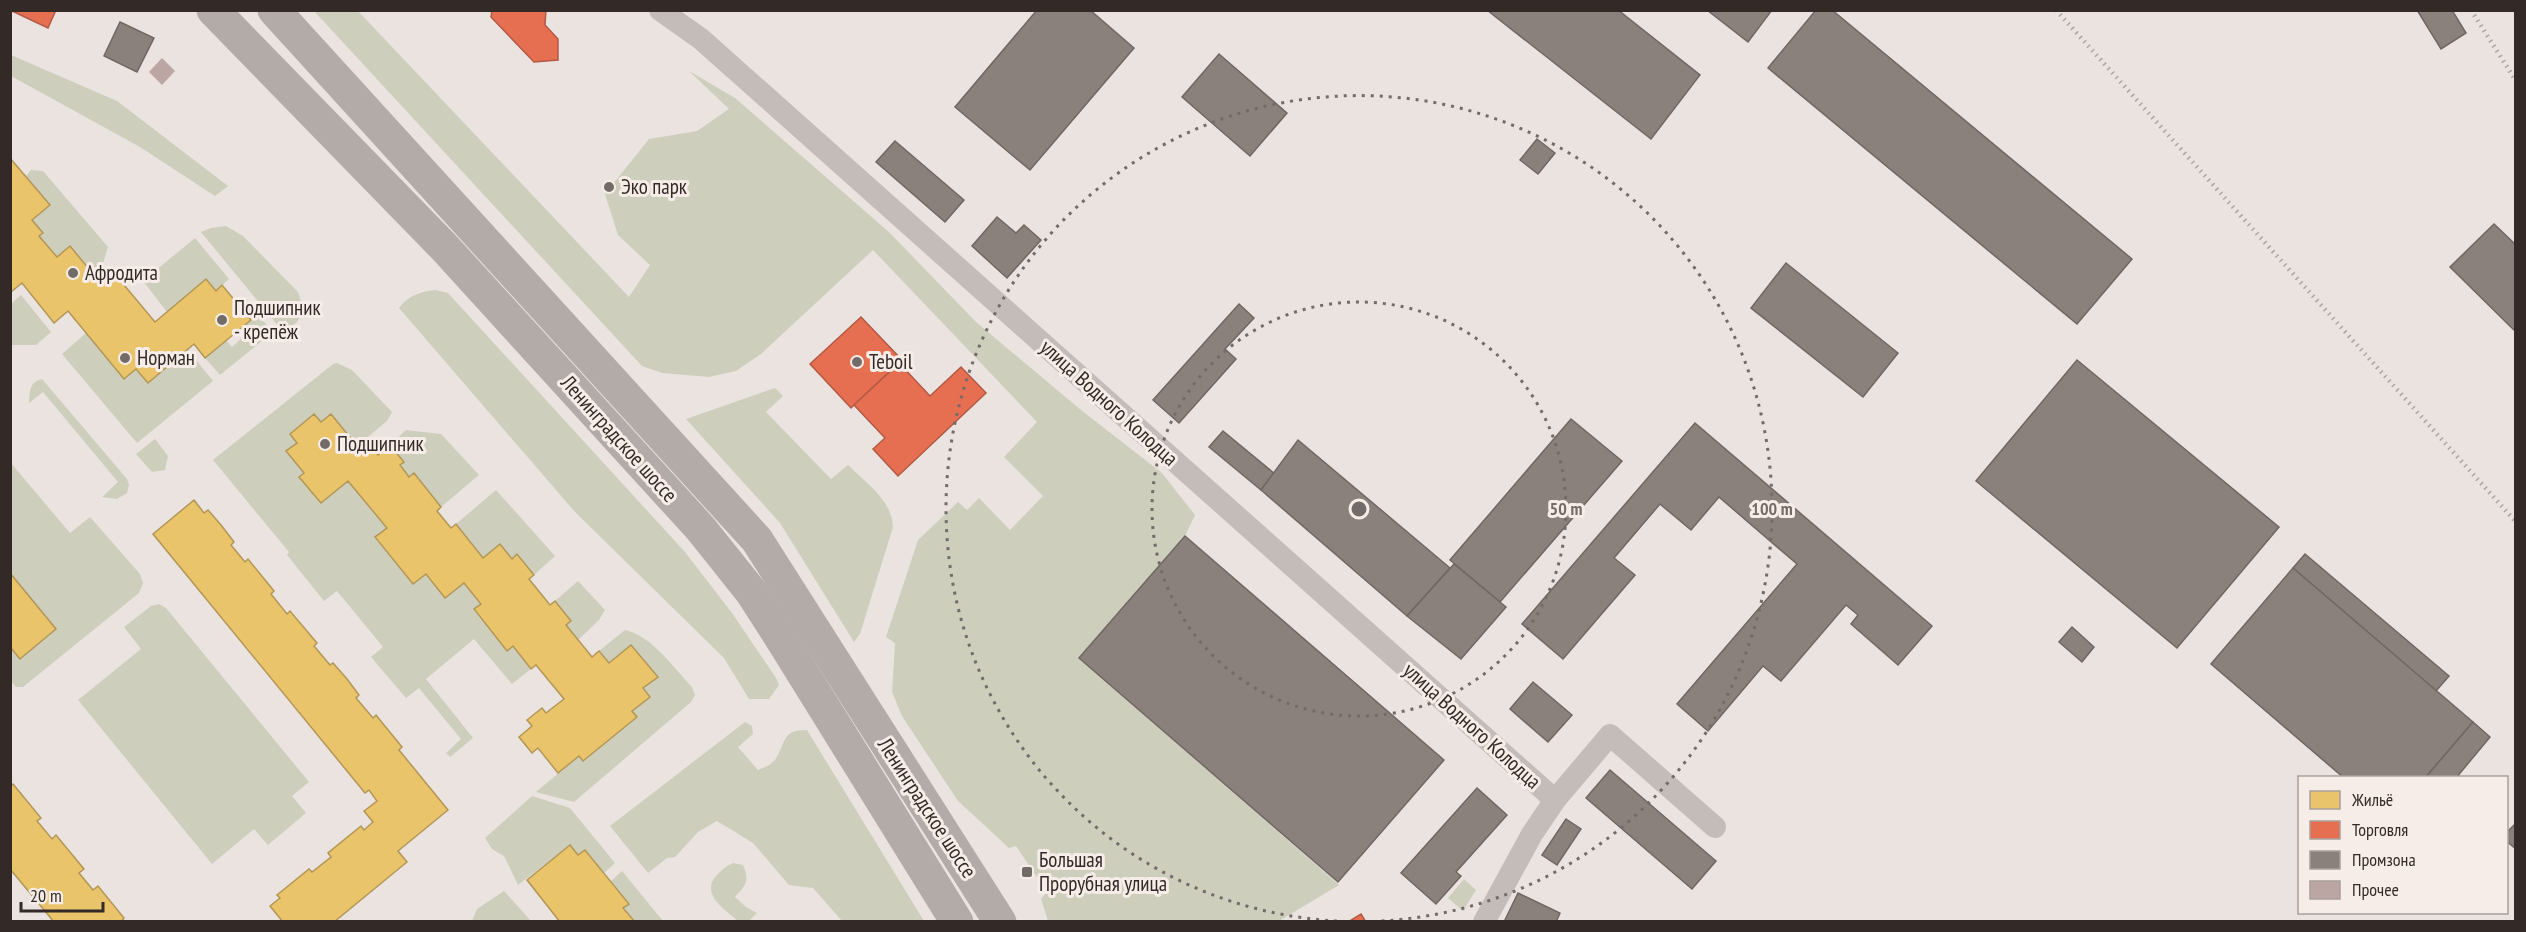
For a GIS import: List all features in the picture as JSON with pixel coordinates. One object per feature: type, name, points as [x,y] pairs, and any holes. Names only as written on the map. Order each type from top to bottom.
[{"type":"main road","name":"Ленинградское шоссе","points":[[213,10],[444,247],[709,538],[752,593],[778,633],[957,921]]},
{"type":"main road","name":"Ленинградское шоссе","points":[[274,10],[757,540],[1000,921]]},
{"type":"street","name":"улица Водного Колодца","points":[[660,10],[718,55],[1555,800]]},
{"type":"street","points":[[1484,921],[1532,834],[1555,800],[1610,735],[1715,827]]},
{"type":"green space","points":[[314,11],[358,11],[629,297],[650,265],[618,235],[605,194],[649,139],[697,131],[729,109],[689,71],[735,98],[890,233],[976,322],[1081,410],[1162,473],[1195,515],[1185,536],[1079,658],[1339,885],[1279,921],[1048,921],[1041,899],[1047,892],[1016,846],[1009,848],[958,801],[902,716],[892,692],[895,643],[886,637],[918,540],[958,502],[967,510],[979,498],[1010,530],[1043,496],[1004,457],[1037,422],[873,250],[761,354],[736,371],[709,377],[662,373],[642,366]]},
{"type":"green space","points":[[11,55],[117,101],[228,186],[215,196],[140,147],[11,76]]},
{"type":"green space","points":[[31,170],[43,171],[108,247],[102,267],[93,274],[57,257],[39,236],[42,233],[32,220],[50,205],[26,176]]},
{"type":"green space","points":[[226,226],[243,236],[298,292],[304,311],[297,322],[284,333],[201,232]]},
{"type":"green space","points":[[195,238],[229,279],[216,291],[206,280],[167,312],[143,281]]},
{"type":"green space","points":[[435,290],[448,293],[685,552],[732,613],[776,678],[779,685],[769,699],[749,699],[724,658],[575,512],[399,308],[415,295]]},
{"type":"green space","points":[[21,295],[51,332],[36,345],[11,345],[11,304]]},
{"type":"green space","points":[[250,306],[273,332],[220,375],[205,358],[226,340],[232,347],[245,335],[240,329],[243,311]]},
{"type":"green space","points":[[86,333],[124,379],[136,369],[148,382],[188,350],[213,381],[137,443],[62,354]]},
{"type":"green space","points":[[337,363],[352,370],[392,412],[387,421],[357,446],[331,414],[321,422],[314,414],[290,434],[297,443],[286,451],[304,473],[300,477],[321,503],[348,481],[387,528],[375,538],[413,584],[426,574],[445,598],[464,583],[481,604],[474,610],[507,650],[513,646],[531,669],[512,684],[474,639],[426,679],[473,738],[450,757],[446,753],[461,739],[419,688],[406,698],[371,657],[383,647],[337,591],[324,601],[287,555],[289,552],[213,460]]},
{"type":"green space","points":[[42,379],[127,479],[129,485],[127,493],[117,499],[102,497],[118,482],[43,392],[29,403],[32,385]]},
{"type":"green space","points":[[775,388],[783,396],[766,412],[831,479],[848,465],[883,500],[892,517],[893,527],[860,634],[854,642],[780,523],[686,419]]},
{"type":"green space","points":[[406,430],[441,434],[479,475],[441,507],[414,473],[409,477],[400,465],[404,462],[390,445]]},
{"type":"green space","points":[[155,439],[168,456],[165,470],[152,472],[136,454]]},
{"type":"green space","points":[[10,462],[70,533],[90,517],[140,574],[143,583],[139,593],[23,687],[16,687],[11,681]]},
{"type":"green space","points":[[496,490],[555,556],[534,575],[517,555],[512,559],[500,544],[483,558],[456,524]]},
{"type":"green space","points":[[578,581],[605,610],[599,620],[578,640],[566,625],[571,620],[555,601]]},
{"type":"green space","points":[[159,604],[166,608],[309,782],[292,796],[306,813],[268,845],[254,829],[212,864],[78,700],[141,649],[124,627],[151,606]]},
{"type":"green space","points":[[625,630],[635,633],[653,645],[692,687],[695,695],[691,702],[574,802],[536,792],[579,756],[584,761],[636,717],[632,711],[650,697],[643,688],[657,677],[631,645],[609,663],[599,651]]},
{"type":"green space","points":[[745,722],[752,726],[753,734],[738,747],[758,770],[775,760],[788,735],[792,732],[807,730],[924,921],[842,921],[813,888],[789,885],[753,843],[717,821],[698,832],[675,857],[667,858],[648,873],[610,826]]},
{"type":"green space","points":[[532,796],[570,808],[615,863],[604,873],[585,850],[578,855],[570,845],[518,885],[504,856],[492,849],[485,838]]},
{"type":"green space","points":[[733,863],[743,865],[746,875],[744,886],[735,897],[757,913],[749,921],[738,921],[712,895],[712,882],[722,870]]},
{"type":"green space","points":[[622,871],[663,921],[635,921],[623,908],[628,903],[611,881]]},
{"type":"green space","points":[[1464,879],[1476,890],[1463,911],[1448,898]]},
{"type":"green space","points":[[504,891],[531,921],[472,921],[477,909]]},
{"type":"building: Жильё","points":[[10,158],[50,205],[32,220],[43,233],[39,236],[57,257],[70,246],[93,274],[102,267],[110,276],[114,273],[155,322],[206,279],[216,291],[222,285],[251,320],[205,358],[194,344],[148,383],[136,369],[124,379],[68,311],[54,323],[22,283],[12,291],[10,290]]},
{"type":"building: Жильё","points":[[314,414],[321,422],[331,414],[357,446],[355,448],[359,454],[369,445],[378,455],[390,445],[404,462],[400,465],[409,477],[414,473],[441,507],[437,511],[451,528],[456,524],[483,558],[500,544],[512,559],[517,554],[534,575],[529,579],[550,605],[555,601],[571,621],[566,625],[592,657],[599,651],[609,663],[631,645],[658,677],[643,688],[650,697],[632,711],[637,717],[583,761],[579,756],[558,773],[538,748],[532,753],[519,737],[532,726],[527,720],[542,708],[546,713],[564,699],[536,665],[531,669],[513,646],[507,651],[474,609],[481,604],[464,583],[445,598],[426,574],[413,584],[375,537],[387,528],[348,481],[321,503],[299,477],[304,473],[286,451],[297,443],[290,434]]},
{"type":"building: Жильё","points":[[194,500],[204,513],[208,510],[221,525],[234,542],[231,545],[245,562],[248,559],[274,591],[271,594],[287,614],[290,611],[317,643],[314,646],[330,665],[333,663],[347,679],[359,695],[356,698],[373,718],[376,715],[402,747],[399,750],[448,810],[398,851],[407,862],[334,922],[283,922],[270,906],[280,898],[277,895],[309,869],[312,872],[331,857],[328,853],[361,826],[364,830],[373,822],[364,811],[377,801],[369,790],[365,793],[153,534]]},
{"type":"building: Жильё","points":[[10,573],[56,629],[20,659],[10,647]]},
{"type":"building: Жильё","points":[[13,784],[41,818],[37,821],[52,839],[56,835],[84,869],[79,873],[93,890],[98,886],[124,918],[121,922],[54,922],[10,869],[10,787]]},
{"type":"building: Жильё","points":[[570,845],[578,855],[585,850],[629,904],[623,908],[635,922],[560,922],[527,880]]},
{"type":"building: Торговля","points":[[10,10],[56,10],[48,28]]},
{"type":"building: Торговля","points":[[492,10],[546,10],[545,25],[558,39],[558,60],[534,62],[491,17]]},
{"type":"building: Торговля","name":"Teboil","points":[[861,317],[902,360],[851,408],[810,364]]},
{"type":"building: Торговля","points":[[899,363],[930,396],[961,367],[986,393],[898,476],[873,449],[885,438],[854,405]]},
{"type":"building: Торговля","points":[[1361,914],[1366,922],[1348,922]]},
{"type":"building: Промзона","points":[[1037,10],[1090,10],[1134,48],[1030,170],[955,107]]},
{"type":"building: Промзона","points":[[1487,10],[1618,10],[1700,75],[1651,139]]},
{"type":"building: Промзона","points":[[1707,10],[1772,10],[1748,42]]},
{"type":"building: Промзона","points":[[1816,10],[1832,10],[2132,259],[2077,324],[1768,68]]},
{"type":"building: Промзона","points":[[2417,10],[2452,10],[2466,33],[2441,49]]},
{"type":"building: Промзона","points":[[120,22],[154,38],[137,72],[104,56]]},
{"type":"building: Промзона","points":[[1219,54],[1287,113],[1250,156],[1182,97]]},
{"type":"building: Промзона","points":[[1537,139],[1555,153],[1538,174],[1520,160]]},
{"type":"building: Промзона","points":[[895,141],[964,200],[945,222],[876,162]]},
{"type":"building: Промзона","points":[[997,217],[1016,233],[1024,225],[1041,240],[1007,278],[972,246]]},
{"type":"building: Промзона","points":[[2494,224],[2516,245],[2516,332],[2450,267]]},
{"type":"building: Промзона","points":[[1786,263],[1898,353],[1863,397],[1751,308]]},
{"type":"building: Промзона","points":[[1239,304],[1254,318],[1225,349],[1236,359],[1179,423],[1153,400]]},
{"type":"building: Промзона","points":[[2077,360],[2279,527],[2177,648],[1976,481]]},
{"type":"building: Промзона","points":[[1571,419],[1622,461],[1500,602],[1450,560]]},
{"type":"building: Промзона","points":[[1695,423],[1932,626],[1898,665],[1851,624],[1858,615],[1846,605],[1781,681],[1763,666],[1708,731],[1677,704],[1797,564],[1719,497],[1691,530],[1660,504],[1614,558],[1635,575],[1563,659],[1522,624]]},
{"type":"building: Промзона","points":[[1223,431],[1275,474],[1261,490],[1209,447]]},
{"type":"building: Промзона","points":[[1298,440],[1450,568],[1407,616],[1261,490]]},
{"type":"building: Промзона","points":[[1185,536],[1444,760],[1338,882],[1079,658]]},
{"type":"building: Промзона","points":[[2305,554],[2449,676],[2436,691],[2293,568]]},
{"type":"building: Промзона","points":[[1454,564],[1506,607],[1461,659],[1407,616]]},
{"type":"building: Промзона","points":[[2293,568],[2473,722],[2427,776],[2342,776],[2211,664]]},
{"type":"building: Промзона","points":[[2072,627],[2094,647],[2082,662],[2059,642]]},
{"type":"building: Промзона","points":[[1533,682],[1572,715],[1548,742],[1510,709]]},
{"type":"building: Промзона","points":[[2473,722],[2490,737],[2458,776],[2427,776]]},
{"type":"building: Промзона","points":[[1610,770],[1716,861],[1692,889],[1586,798]]},
{"type":"building: Промзона","points":[[1477,788],[1507,815],[1456,872],[1461,876],[1436,904],[1401,873]]},
{"type":"building: Промзона","points":[[1566,819],[1581,829],[1557,865],[1542,855]]},
{"type":"building: Промзона","points":[[2516,823],[2516,849],[2508,843],[2508,831]]},
{"type":"building: Промзона","points":[[1518,893],[1560,913],[1556,922],[1504,922]]},
{"type":"building: Прочее","points":[[162,58],[175,71],[162,85],[149,72]]},
{"type":"railway","points":[[2056,10],[2516,522]]},
{"type":"railway","points":[[2471,10],[2516,81]]},
{"type":"place","name":"Эко парк","points":[[609,187]]},
{"type":"place","name":"Афродита","points":[[73,273]]},
{"type":"place","name":"Подшипник - крепёж","points":[[222,320]]},
{"type":"place","name":"Норман","points":[[125,358]]},
{"type":"place","name":"Teboil","points":[[857,362]]},
{"type":"place","name":"Подшипник","points":[[325,444]]},
{"type":"place","name":"Большая Прорубная улица","points":[[1027,872]]}]
